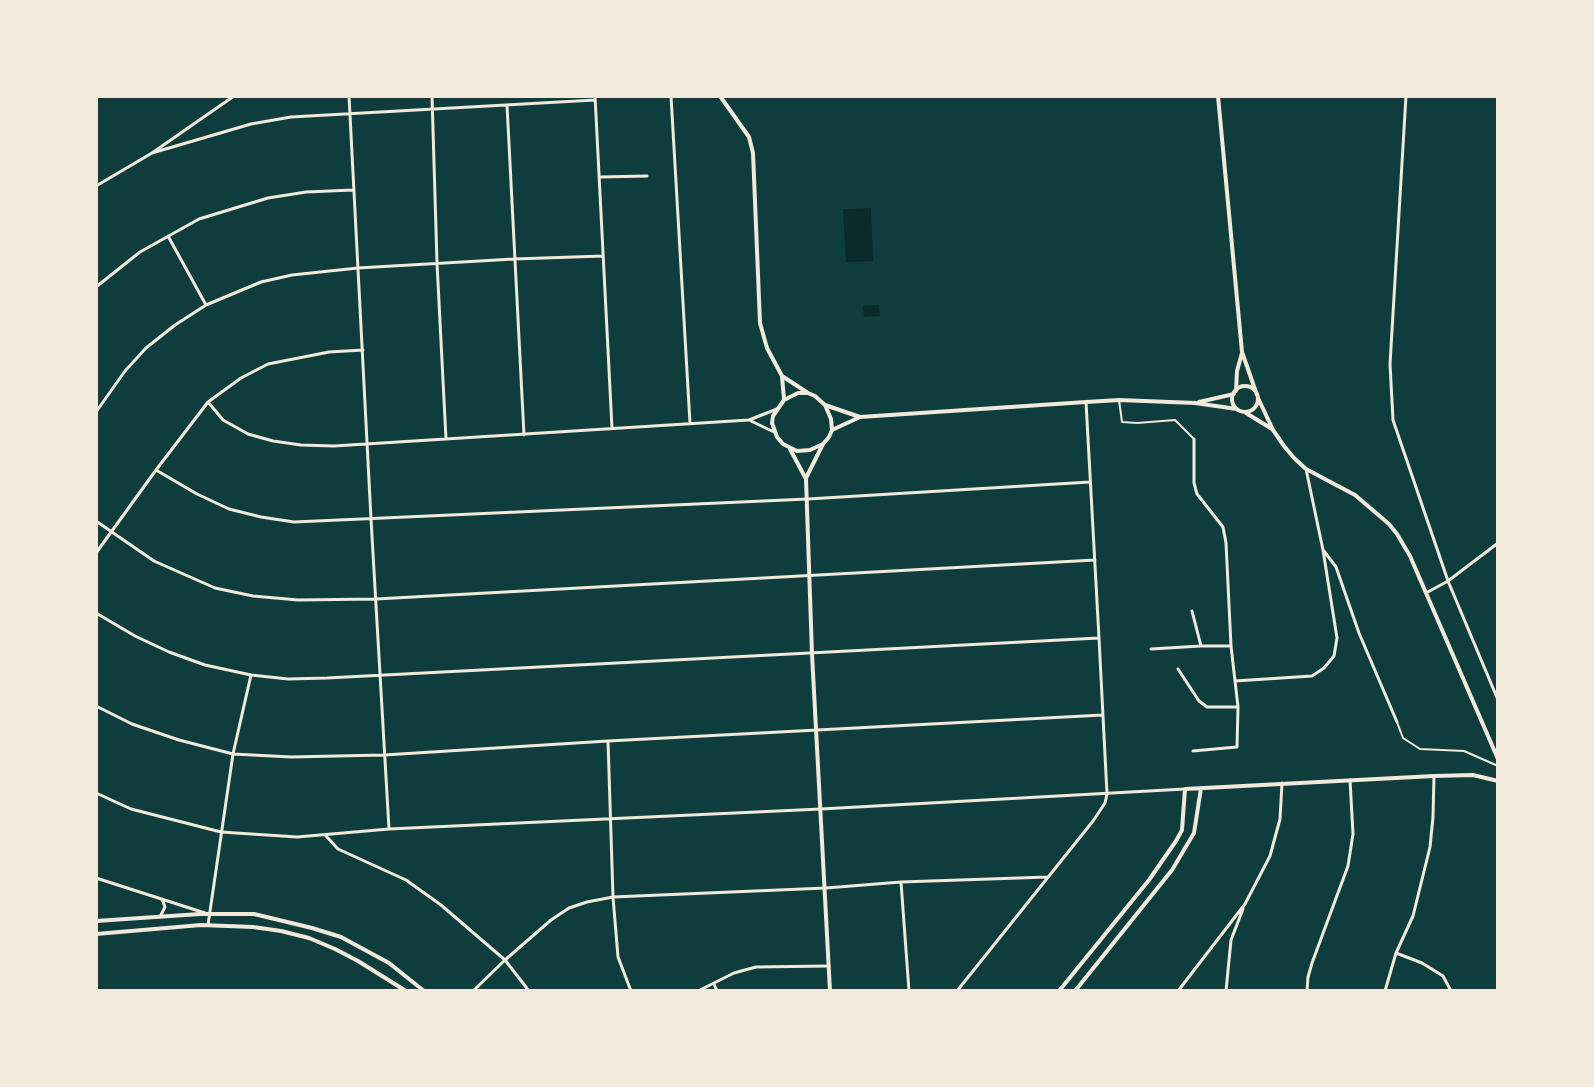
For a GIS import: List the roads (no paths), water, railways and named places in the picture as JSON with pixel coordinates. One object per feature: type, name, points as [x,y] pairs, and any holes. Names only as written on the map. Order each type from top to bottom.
[{"type":"street","points":[[96,186],[152,153],[234,96]]},
{"type":"street","points":[[349,96],[389,829]]},
{"type":"street","points":[[432,96],[437,263],[446,439]]},
{"type":"street","points":[[671,96],[690,423]]},
{"type":"street","points":[[720,96],[735,115],[752,146],[755,168],[760,323],[767,348],[782,376],[784,400]]},
{"type":"street","points":[[1218,96],[1242,352],[1258,396],[1273,430],[1284,446],[1306,469],[1355,495],[1389,524],[1410,556],[1498,759]]},
{"type":"street","points":[[1406,96],[1390,364],[1393,420],[1449,581],[1498,700]]},
{"type":"street","points":[[152,153],[251,124],[291,117],[595,98],[612,428]]},
{"type":"street","points":[[507,105],[524,435]]},
{"type":"street","points":[[600,177],[647,176]]},
{"type":"street","points":[[96,287],[140,252],[199,219],[268,198],[306,192],[353,190]]},
{"type":"street","points":[[168,236],[206,305]]},
{"type":"street","points":[[96,412],[125,371],[146,348],[175,325],[206,305],[261,282],[292,275],[358,268],[603,256]]},
{"type":"street","points":[[96,553],[208,402],[241,378],[268,364],[319,353],[363,350]]},
{"type":"street","points":[[1237,409],[1233,403],[1242,352]]},
{"type":"street","points":[[782,376],[825,405],[860,417]]},
{"type":"street","points":[[1195,402],[1248,387],[1258,396]]},
{"type":"street","points":[[808,393],[798,393],[784,400],[773,416],[774,432],[790,449],[806,478],[812,654],[818,732],[830,991]]},
{"type":"street","points":[[1244,412],[1254,408],[1258,396]]},
{"type":"street","points":[[806,478],[832,430],[860,417],[1119,400],[1195,402],[1237,409],[1273,430]]},
{"type":"street","points":[[1119,400],[1122,422],[1175,420],[1194,438],[1194,483],[1197,494],[1223,527],[1226,543],[1231,646],[1238,707],[1238,747],[1193,751]]},
{"type":"street","points":[[208,402],[223,420],[248,434],[301,445],[367,444],[749,420],[777,409]]},
{"type":"street","points":[[957,991],[1093,821],[1105,802],[1107,794],[1086,402]]},
{"type":"street","points":[[825,405],[831,419],[832,430]]},
{"type":"street","points":[[749,420],[774,432]]},
{"type":"street","points":[[790,449],[810,450],[823,444]]},
{"type":"street","points":[[1235,681],[1312,676],[1324,668],[1334,656],[1337,638],[1323,550],[1306,469]]},
{"type":"street","points":[[156,470],[197,494],[229,509],[261,518],[294,522],[808,500],[1090,482]]},
{"type":"street","points":[[96,521],[154,561],[214,588],[253,596],[298,600],[376,599],[1095,560]]},
{"type":"street","points":[[1426,593],[1449,581],[1498,543]]},
{"type":"street","points":[[1323,550],[1336,567],[1359,633],[1403,738],[1420,749],[1464,751],[1498,766]]},
{"type":"street","points":[[1192,612],[1201,646]]},
{"type":"street","points":[[96,613],[135,636],[205,665],[251,675],[288,679],[1099,638]]},
{"type":"street","points":[[1151,649],[1231,646]]},
{"type":"street","points":[[1178,669],[1199,701],[1207,707],[1238,707]]},
{"type":"street","points":[[208,925],[233,754],[251,675]]},
{"type":"street","points":[[96,706],[132,724],[179,740],[233,754],[291,757],[384,755],[1103,715]]},
{"type":"street","points":[[608,741],[613,897],[618,957],[631,991]]},
{"type":"street","points":[[96,794],[131,808],[221,832],[297,837],[389,829],[821,809],[1282,783],[1473,775],[1498,781]]},
{"type":"street","points":[[1385,991],[1396,953],[1413,916],[1430,847],[1434,776]]},
{"type":"street","points":[[1307,991],[1312,963],[1348,866],[1353,834],[1350,780]]},
{"type":"street","points":[[1226,991],[1231,940],[1245,904],[1276,840],[1282,783]]},
{"type":"street","points":[[1075,991],[1172,870],[1194,833],[1201,788]]},
{"type":"street","points":[[1059,991],[1149,880],[1170,850],[1182,830],[1185,789]]},
{"type":"street","points":[[326,835],[338,849],[406,880],[468,927],[505,960],[529,991]]},
{"type":"street","points":[[473,991],[505,960],[568,908],[613,897],[1048,877]]},
{"type":"street","points":[[96,878],[209,914]]},
{"type":"street","points":[[901,882],[909,991]]},
{"type":"street","points":[[160,917],[165,907],[161,898]]},
{"type":"street","points":[[1178,991],[1245,904]]},
{"type":"street","points":[[96,921],[209,914],[254,914],[341,937],[389,963],[424,991]]},
{"type":"street","points":[[96,933],[208,925],[253,927],[309,938],[358,960],[406,991]]},
{"type":"street","points":[[1396,953],[1422,963],[1443,976],[1450,991]]},
{"type":"street","points":[[698,991],[734,972],[756,967],[829,966]]},
{"type":"street","points":[[714,984],[717,991]]},
{"type":"water","points":[[871,208],[873,261],[846,262],[843,209]]},
{"type":"water","points":[[879,305],[880,316],[864,317],[863,306]]}]
